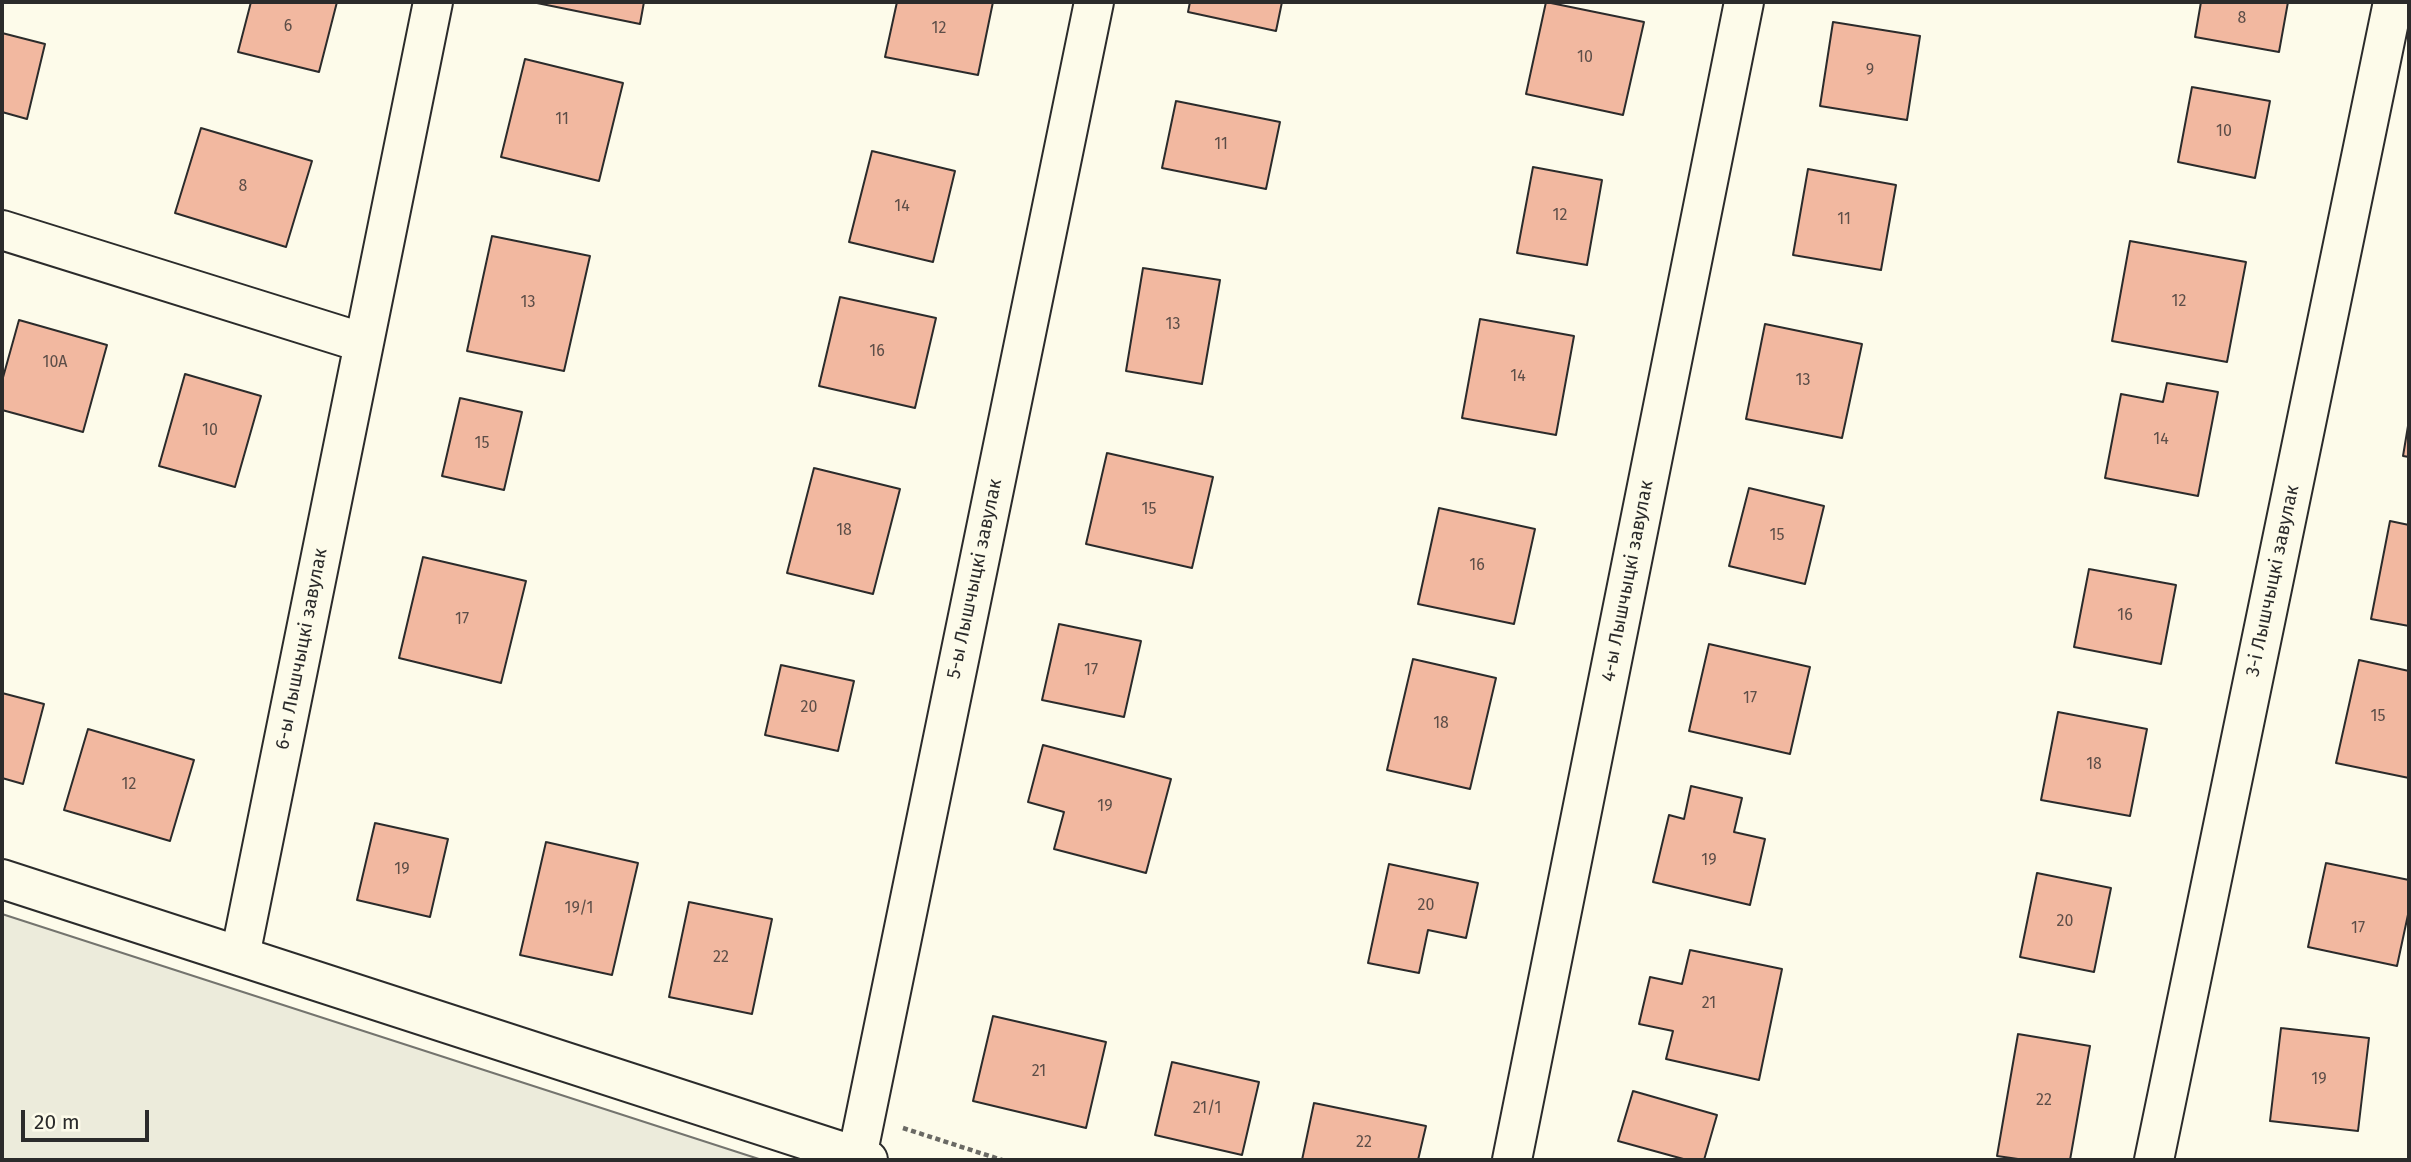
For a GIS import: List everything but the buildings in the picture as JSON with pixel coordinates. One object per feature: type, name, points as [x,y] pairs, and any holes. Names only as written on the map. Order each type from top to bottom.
[{"type":"street","name":"6-ы Лышчыцкі завулак","points":[[240,956],[433,2]]},
{"type":"street","name":"5-ы Лышчыцкі завулак","points":[[862,1158],[1094,2]]},
{"type":"street","name":"4-ы Лышчыцкі завулак","points":[[1512,1160],[1744,2]]},
{"type":"street","name":"3-і Лышчыцкі завулак","points":[[2154,1160],[2393,2]]},
{"type":"street","points":[[2,230],[364,343]]},
{"type":"street","points":[[2,879],[862,1158]]},
{"type":"shaded area","points":[[2,914],[762,1160],[2,1160]]}]
